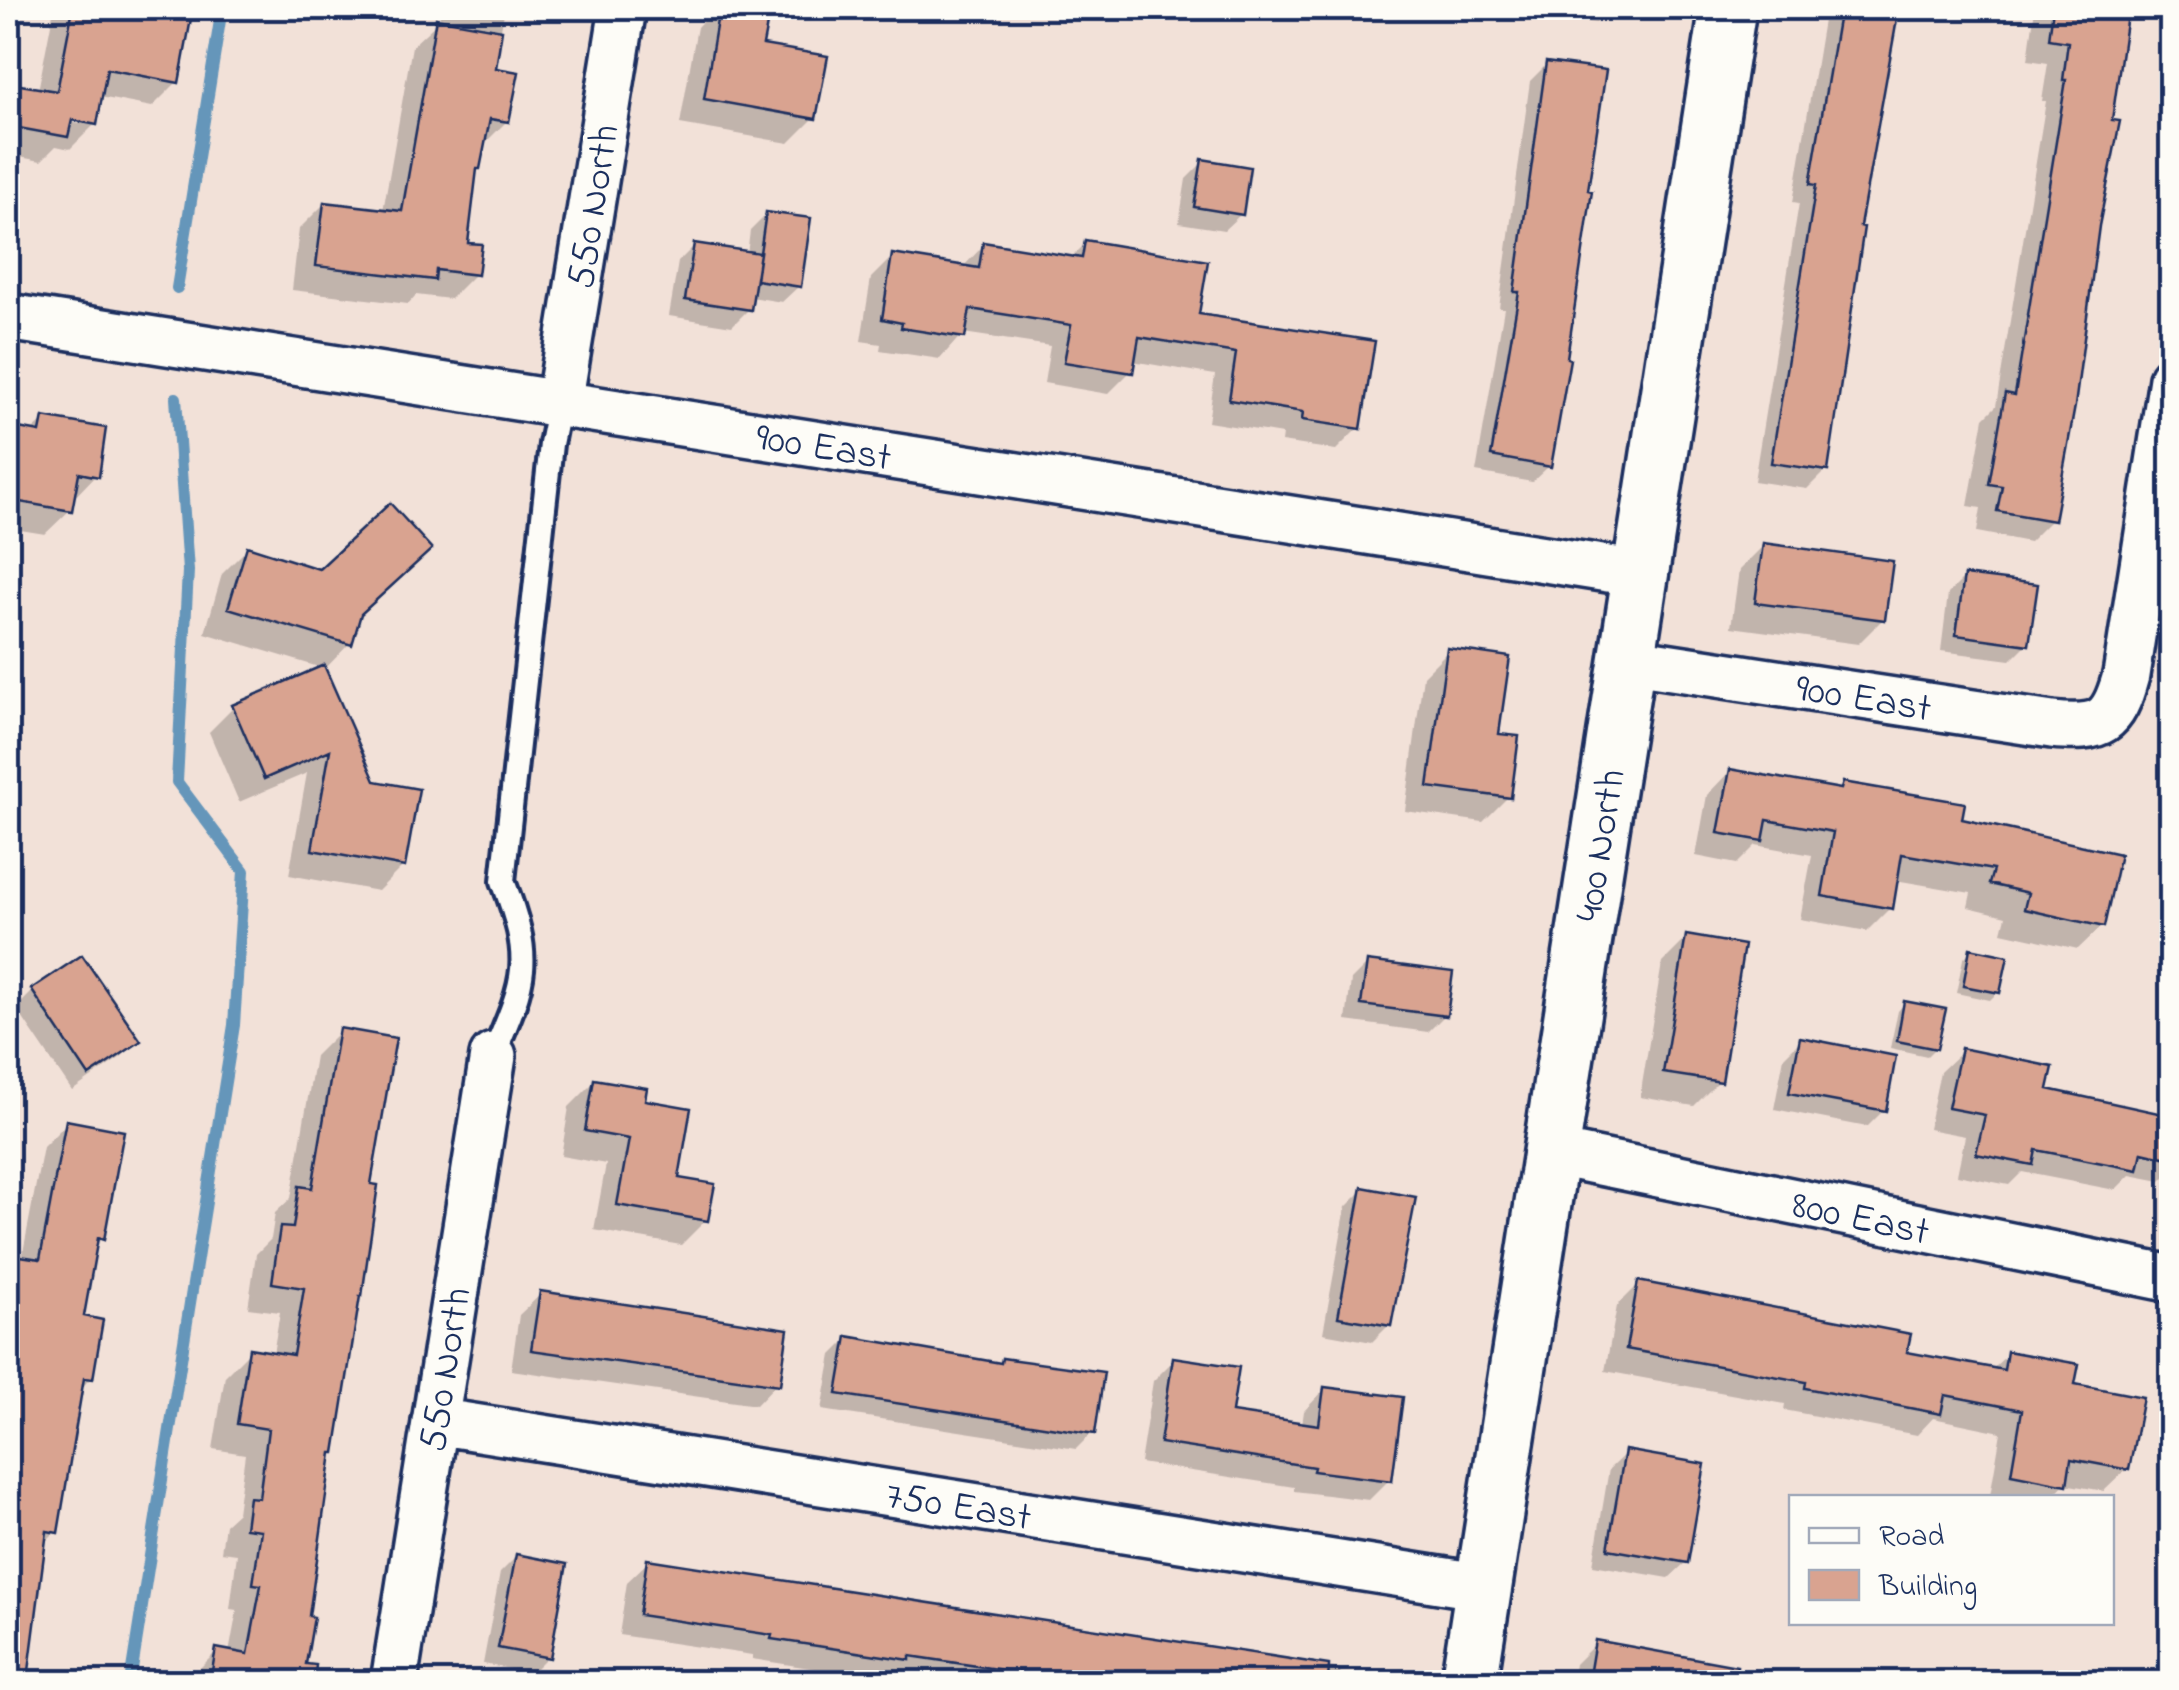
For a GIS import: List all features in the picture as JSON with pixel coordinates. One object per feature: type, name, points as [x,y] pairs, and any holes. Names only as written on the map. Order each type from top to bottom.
[{"type":"main road","name":"400 North","points":[[1469,1682],[1728,8]]},
{"type":"street","name":"550 North","points":[[559,404],[624,8]]},
{"type":"street","name":"900 East","points":[[8,317],[1640,574]]},
{"type":"street","name":"900 East","points":[[1626,660],[2052,725],[2102,723],[2114,710],[2126,675],[2172,378]]},
{"type":"street","name":"550 North","points":[[394,1682],[494,1056]]},
{"type":"street","name":"800 East","points":[[1551,1152],[2172,1279]]},
{"type":"street","name":"750 East","points":[[435,1421],[1484,1587]]},
{"type":"lane","points":[[494,1056],[524,976],[520,926],[503,880],[550,444],[559,404]]},
{"type":"building","points":[[73,8],[193,8],[179,83],[107,69],[97,125],[72,120],[68,137],[8,126],[8,83],[57,91]]},
{"type":"building","points":[[719,8],[770,8],[763,45],[828,56],[816,119],[704,99]]},
{"type":"building","points":[[1840,8],[1899,8],[1860,226],[1864,227],[1828,471],[1771,463],[1816,185],[1810,184]]},
{"type":"building","points":[[2053,8],[2128,8],[2112,120],[2120,121],[2099,226],[2075,406],[2054,521],[1997,511],[2002,486],[1989,484],[2005,393],[2015,395],[2066,80],[2068,42],[2049,39]]},
{"type":"building","points":[[436,18],[502,30],[496,68],[519,72],[509,122],[490,119],[477,169],[468,243],[482,244],[478,275],[436,270],[435,280],[316,266],[324,202],[402,211]]},
{"type":"building","points":[[1546,62],[1606,70],[1567,358],[1570,359],[1551,467],[1491,456],[1519,292],[1514,292]]},
{"type":"building","points":[[1202,159],[1250,167],[1243,215],[1194,207]]},
{"type":"building","points":[[766,212],[811,218],[801,287],[756,280]]},
{"type":"building","points":[[1085,240],[1208,261],[1199,314],[1375,341],[1361,429],[1302,420],[1303,412],[1229,400],[1236,353],[1139,337],[1133,373],[1064,362],[1071,325],[970,309],[965,338],[901,328],[902,323],[882,319],[892,254],[979,268],[983,242],[1082,258]]},
{"type":"building","points":[[694,243],[760,253],[751,310],[685,300]]},
{"type":"building","points":[[43,417],[106,428],[99,477],[79,473],[72,511],[8,500],[8,426],[40,432]]},
{"type":"building","points":[[390,503],[432,549],[361,614],[352,645],[228,608],[247,546],[319,569]]},
{"type":"building","points":[[1763,543],[1893,561],[1885,620],[1755,603]]},
{"type":"building","points":[[1964,575],[2038,584],[2029,645],[1956,635]]},
{"type":"building","points":[[1447,648],[1510,657],[1499,734],[1519,736],[1511,798],[1428,787]]},
{"type":"building","points":[[324,665],[375,781],[419,789],[405,867],[312,850],[330,750],[264,779],[232,705]]},
{"type":"building","points":[[1730,769],[1841,789],[1843,782],[1965,803],[1962,819],[2120,854],[2104,927],[2024,909],[2028,893],[1989,884],[1993,870],[1902,854],[1893,909],[1822,896],[1833,832],[1767,820],[1763,841],[1718,833]]},
{"type":"building","points":[[1686,935],[1744,945],[1722,1082],[1663,1073]]},
{"type":"building","points":[[1970,948],[2008,956],[2000,993],[1963,986]]},
{"type":"building","points":[[82,955],[141,1041],[89,1076],[31,989]]},
{"type":"building","points":[[1367,961],[1453,972],[1447,1016],[1361,1005]]},
{"type":"building","points":[[1904,1001],[1946,1009],[1937,1049],[1897,1041]]},
{"type":"building","points":[[339,1028],[396,1038],[371,1184],[378,1185],[362,1296],[332,1453],[309,1616],[314,1617],[306,1664],[316,1665],[314,1682],[210,1682],[216,1648],[248,1654],[261,1585],[253,1584],[261,1530],[245,1528],[249,1497],[259,1498],[268,1429],[237,1424],[249,1348],[293,1355],[304,1288],[272,1283],[280,1227],[293,1228],[299,1186],[312,1188]]},
{"type":"building","points":[[1800,1037],[1896,1056],[1886,1111],[1789,1093]]},
{"type":"building","points":[[1961,1048],[2053,1067],[2048,1089],[2172,1116],[2172,1159],[2142,1152],[2138,1170],[2036,1150],[2033,1165],[1976,1154],[1985,1115],[1948,1108]]},
{"type":"building","points":[[594,1079],[647,1088],[645,1100],[691,1108],[679,1178],[715,1184],[708,1221],[617,1205],[629,1139],[585,1131]]},
{"type":"building","points":[[66,1120],[124,1131],[104,1240],[98,1238],[84,1316],[103,1320],[93,1379],[84,1378],[58,1533],[47,1531],[28,1679],[8,1678],[8,1325],[20,1256],[40,1259]]},
{"type":"building","points":[[1362,1187],[1416,1197],[1391,1326],[1338,1317]]},
{"type":"building","points":[[1638,1281],[1911,1334],[1907,1352],[2004,1370],[2007,1351],[2079,1364],[2075,1384],[2143,1397],[2129,1470],[2071,1459],[2067,1485],[2011,1474],[2022,1410],[1945,1395],[1941,1414],[1805,1388],[1806,1382],[1626,1349]]},
{"type":"building","points":[[540,1291],[788,1329],[780,1385],[531,1350]]},
{"type":"building","points":[[847,1336],[1001,1363],[1002,1358],[1104,1372],[1095,1434],[837,1394]]},
{"type":"building","points":[[1173,1357],[1239,1367],[1232,1412],[1319,1425],[1324,1387],[1403,1397],[1392,1481],[1160,1443]]},
{"type":"building","points":[[1625,1450],[1705,1464],[1688,1563],[1608,1549]]},
{"type":"building","points":[[516,1554],[567,1564],[550,1658],[498,1648]]},
{"type":"building","points":[[647,1559],[1329,1665],[1328,1682],[1083,1682],[771,1639],[772,1635],[639,1615]]},
{"type":"building","points":[[1595,1640],[1737,1666],[1735,1682],[1588,1682]]},
{"type":"waterway","points":[[177,288],[222,8]]},
{"type":"waterway","points":[[130,1682],[234,1025],[244,871],[177,782],[188,571],[176,398]]},
{"type":"waterway","points":[[2160,1682],[2172,1607]]}]
